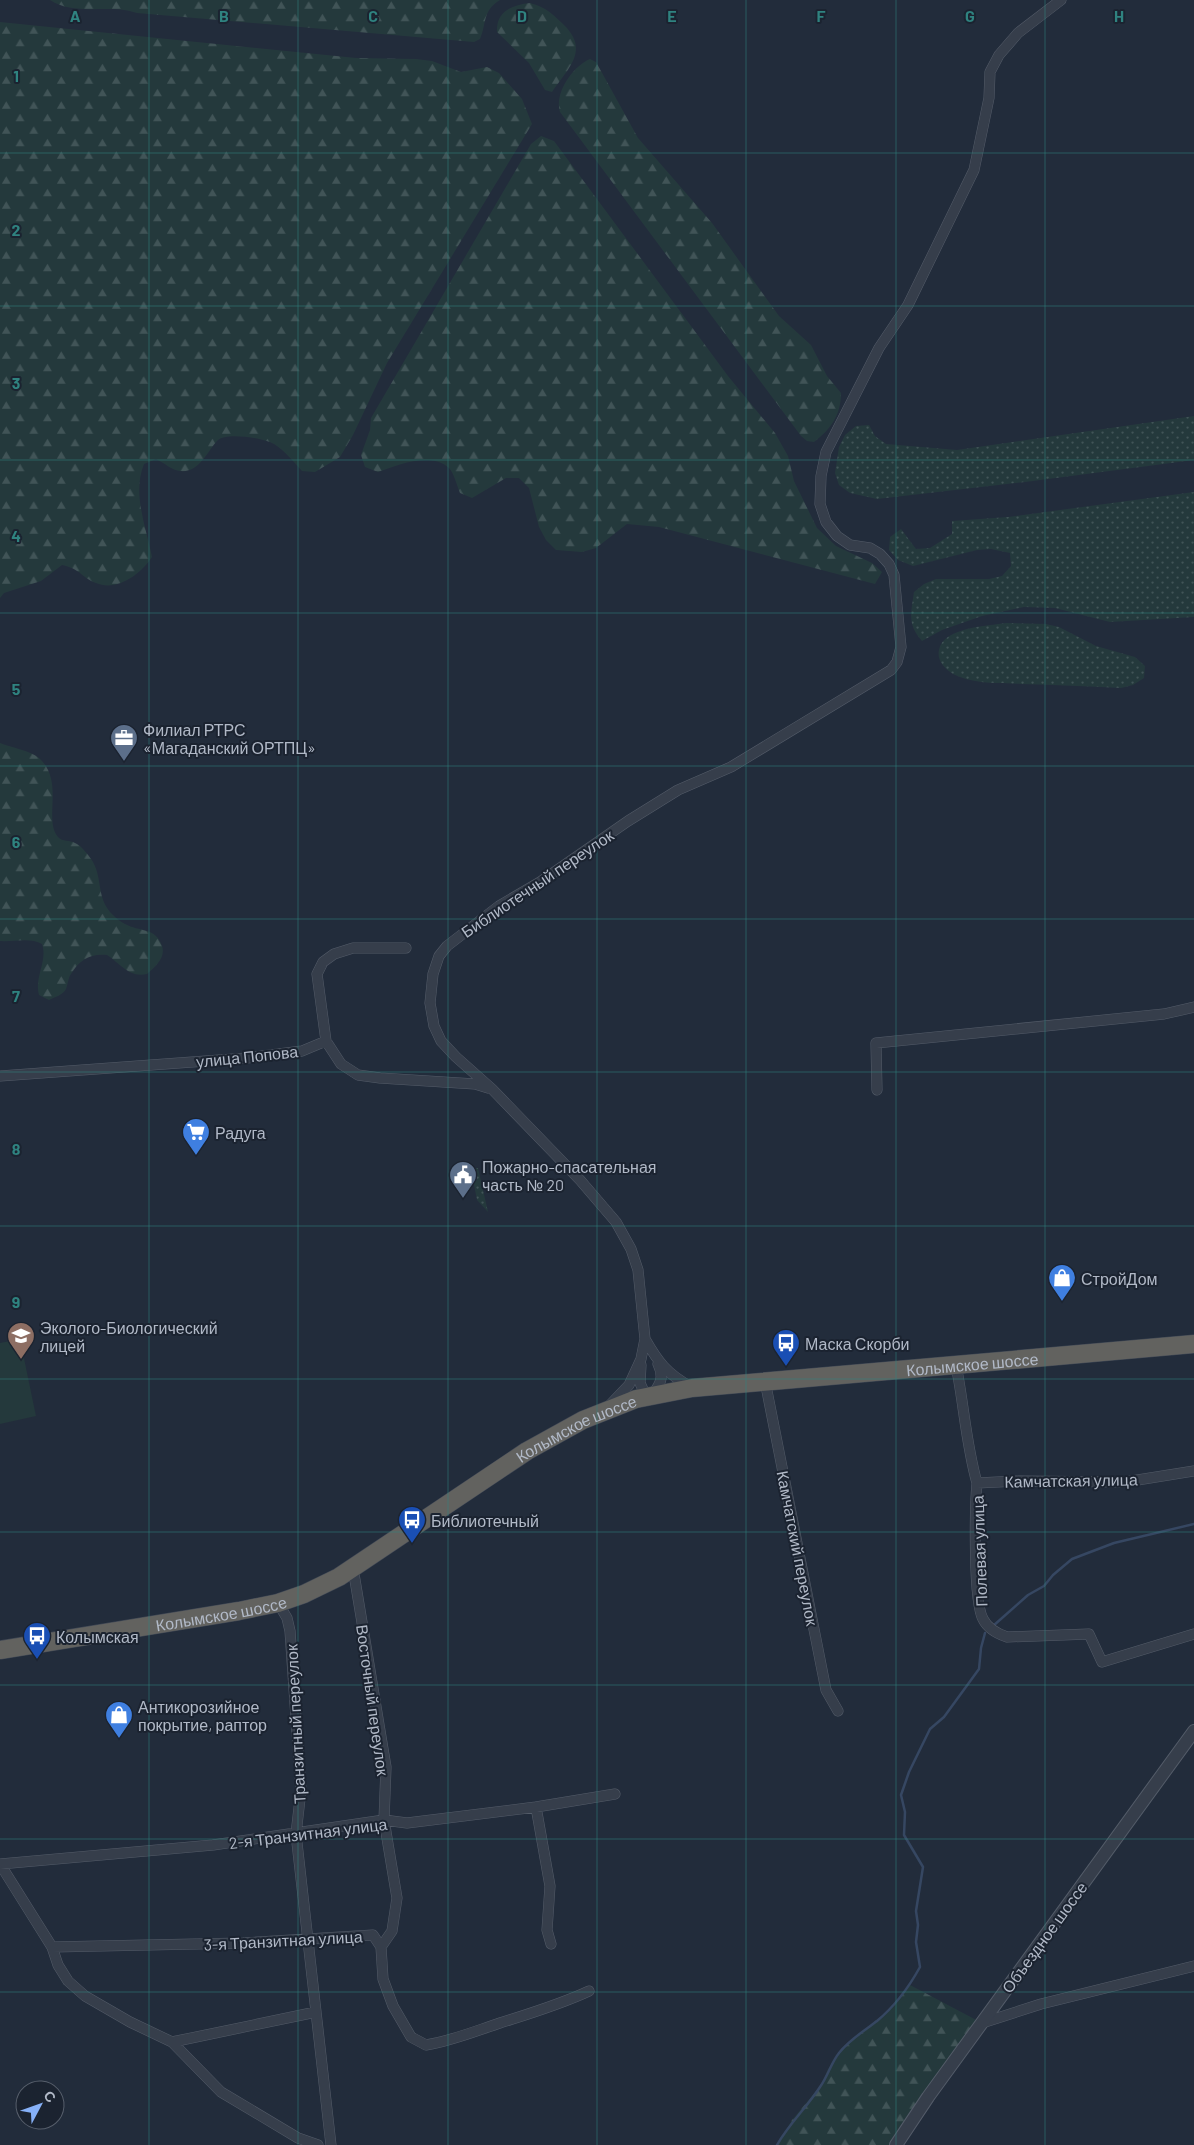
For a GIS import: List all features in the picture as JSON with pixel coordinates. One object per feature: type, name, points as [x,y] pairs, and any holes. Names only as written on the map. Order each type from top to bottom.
[{"type":"highway","name":"Колымское шоссе","points":[[0,1650],[239,1612],[278,1603],[316,1589],[354,1568],[527,1451],[566,1428],[604,1410],[649,1395],[692,1388],[765,1381],[1194,1344]]},
{"type":"street","name":"Библиотечный переулок","points":[[604,1410],[629,1385],[641,1359],[645,1339],[638,1270],[625,1236],[580,1180],[492,1089],[441,1041],[434,1026],[430,1003],[433,974],[439,956],[447,946],[499,906],[540,882],[628,821],[678,790],[731,767],[891,670],[897,662],[901,647],[894,575],[889,564],[880,554],[870,548],[850,545],[837,536],[826,522],[820,504],[821,476],[826,452],[879,348],[908,305],[974,170],[988,98],[990,72],[999,55],[1018,34],[1061,0]]},
{"type":"street","points":[[406,948],[353,948],[334,954],[323,962],[317,974],[326,1041],[342,1064],[358,1075],[475,1084],[492,1089]]},
{"type":"street","points":[[878,1090],[876,1043],[1164,1014],[1194,1007]]},
{"type":"street","name":"улица Попова","points":[[0,1076],[247,1058],[302,1051],[326,1041]]},
{"type":"street","name":"Библиотечный переулок","points":[[645,1339],[656,1360],[674,1378],[692,1388]]},
{"type":"street","points":[[641,1359],[640,1383],[649,1395],[660,1384],[663,1373],[656,1360]]},
{"type":"street","points":[[956,1365],[969,1453],[978,1483]]},
{"type":"street","name":"Камчатский переулок","points":[[765,1381],[826,1690],[838,1711]]},
{"type":"street","name":"Камчатская улица","points":[[978,1483],[1019,1481],[1125,1482],[1194,1471]]},
{"type":"street","name":"Полевая улица","points":[[978,1483],[975,1501],[980,1610],[983,1619],[997,1634],[1007,1638],[1089,1634],[1102,1662],[1194,1634]]},
{"type":"street","name":"Восточный переулок","points":[[354,1568],[386,1767],[384,1820],[397,1898],[392,1931],[381,1947]]},
{"type":"street","name":"Транзитный переулок","points":[[278,1603],[290,1631],[301,1790],[296,1834],[331,2145]]},
{"type":"street","name":"Объездное шоссе","points":[[896,2145],[1194,1731]]},
{"type":"street","name":"2-я Транзитная улица","points":[[0,1864],[213,1845],[384,1820],[407,1823],[536,1807],[615,1794]]},
{"type":"street","points":[[536,1807],[550,1886],[547,1930],[551,1944]]},
{"type":"street","points":[[0,1864],[52,1947],[58,1965],[68,1981],[85,1996],[130,2022],[172,2042],[221,2092],[298,2138],[318,2145]]},
{"type":"street","name":"3-я Транзитная улица","points":[[52,1947],[243,1943],[308,1938],[374,1936],[381,1947],[383,1979],[393,2006],[411,2037],[426,2045],[450,2041],[531,2014],[568,2001],[588,1991]]},
{"type":"street","points":[[982,2023],[1042,2004],[1194,1966]]},
{"type":"street","points":[[172,2042],[316,2012]]},
{"type":"green space","points":[[50,0],[500,0],[490,8],[480,39],[474,42],[137,13],[115,9],[71,8]]},
{"type":"green space","points":[[530,3],[555,16],[571,33],[575,42],[574,58],[552,92],[545,90],[529,63],[497,32],[499,19],[506,10],[517,5]]},
{"type":"green space","points":[[0,22],[356,58],[416,59],[432,61],[461,72],[487,67],[499,73],[522,99],[532,124],[387,363],[353,435],[340,457],[315,472],[302,471],[274,444],[254,438],[229,436],[218,440],[198,465],[187,471],[174,470],[156,459],[144,464],[139,487],[141,510],[152,557],[142,570],[128,580],[112,585],[104,585],[91,581],[73,569],[62,565],[41,581],[4,593],[0,598]]},
{"type":"green space","points":[[590,59],[596,62],[638,138],[712,223],[779,316],[811,345],[827,376],[841,393],[841,401],[834,421],[814,442],[807,441],[801,436],[560,112],[560,97],[566,81],[577,68]]},
{"type":"green space","points":[[541,136],[554,141],[728,376],[775,433],[788,456],[794,481],[817,528],[836,546],[872,563],[882,572],[875,584],[659,527],[627,524],[596,548],[582,552],[556,550],[546,540],[539,527],[529,488],[519,478],[506,478],[472,498],[460,493],[449,468],[433,460],[414,461],[378,472],[365,467],[361,455],[370,430],[371,418],[531,144]]},
{"type":"green space","points":[[1194,416],[1194,460],[877,499],[850,493],[839,485],[835,473],[839,447],[845,435],[856,426],[869,425],[875,436],[886,444],[957,450]]},
{"type":"green space","points":[[1194,492],[1194,617],[1110,622],[1055,608],[1024,607],[982,616],[942,630],[922,641],[917,635],[911,618],[914,592],[924,584],[936,579],[989,579],[1002,576],[1011,566],[1010,553],[991,549],[977,550],[913,566],[898,560],[889,550],[890,537],[901,529],[916,549],[930,548],[952,534],[952,521],[1008,517]]},
{"type":"green space","points":[[1006,623],[1046,624],[1059,627],[1096,646],[1135,657],[1145,666],[1144,678],[1133,685],[1121,688],[991,683],[956,676],[948,671],[942,663],[939,650],[942,642],[949,636],[967,629]]},
{"type":"green space","points":[[0,743],[35,755],[47,767],[51,778],[52,821],[58,837],[77,844],[90,857],[96,869],[104,902],[113,915],[125,924],[151,933],[159,940],[163,950],[161,958],[147,974],[141,975],[130,972],[107,955],[91,956],[74,969],[69,977],[65,991],[49,1000],[39,995],[38,988],[43,957],[42,944],[27,940],[0,941]]},
{"type":"green space","points":[[470,1164],[478,1168],[488,1212],[477,1200]]},
{"type":"green space","points":[[20,1339],[36,1416],[0,1424],[0,1343]]},
{"type":"green space","points":[[910,1985],[982,2023],[896,2145],[777,2145],[792,2120],[822,2084],[828,2069],[839,2053],[851,2040],[893,2007]]},
{"type":"waterway","points":[[993,1626],[1028,1595],[1044,1586],[1053,1575],[1072,1559],[1114,1543],[1194,1524]]},
{"type":"waterway","points":[[777,2145],[820,2087],[843,2048],[896,2003],[920,1967],[916,1942],[918,1925],[916,1911],[923,1867],[904,1835],[905,1812],[901,1795],[909,1772],[930,1729],[944,1717],[979,1669],[985,1633]]},
{"type":"place","name":"Филиал РТРС «Магаданский ОРТПЦ»","points":[[124,762]]},
{"type":"place","name":"Радуга","points":[[196,1156]]},
{"type":"place","name":"Пожарно-спасательная часть № 20","points":[[463,1199]]},
{"type":"place","name":"СтройДом","points":[[1062,1302]]},
{"type":"place","name":"Эколого-Биологический лицей","points":[[21,1360]]},
{"type":"place","name":"Маска Скорби","points":[[786,1367]]},
{"type":"place","name":"Библиотечный","points":[[412,1544]]},
{"type":"place","name":"Колымская","points":[[37,1660]]},
{"type":"place","name":"Антикорозийное покрытие, раптор","points":[[119,1739]]}]
